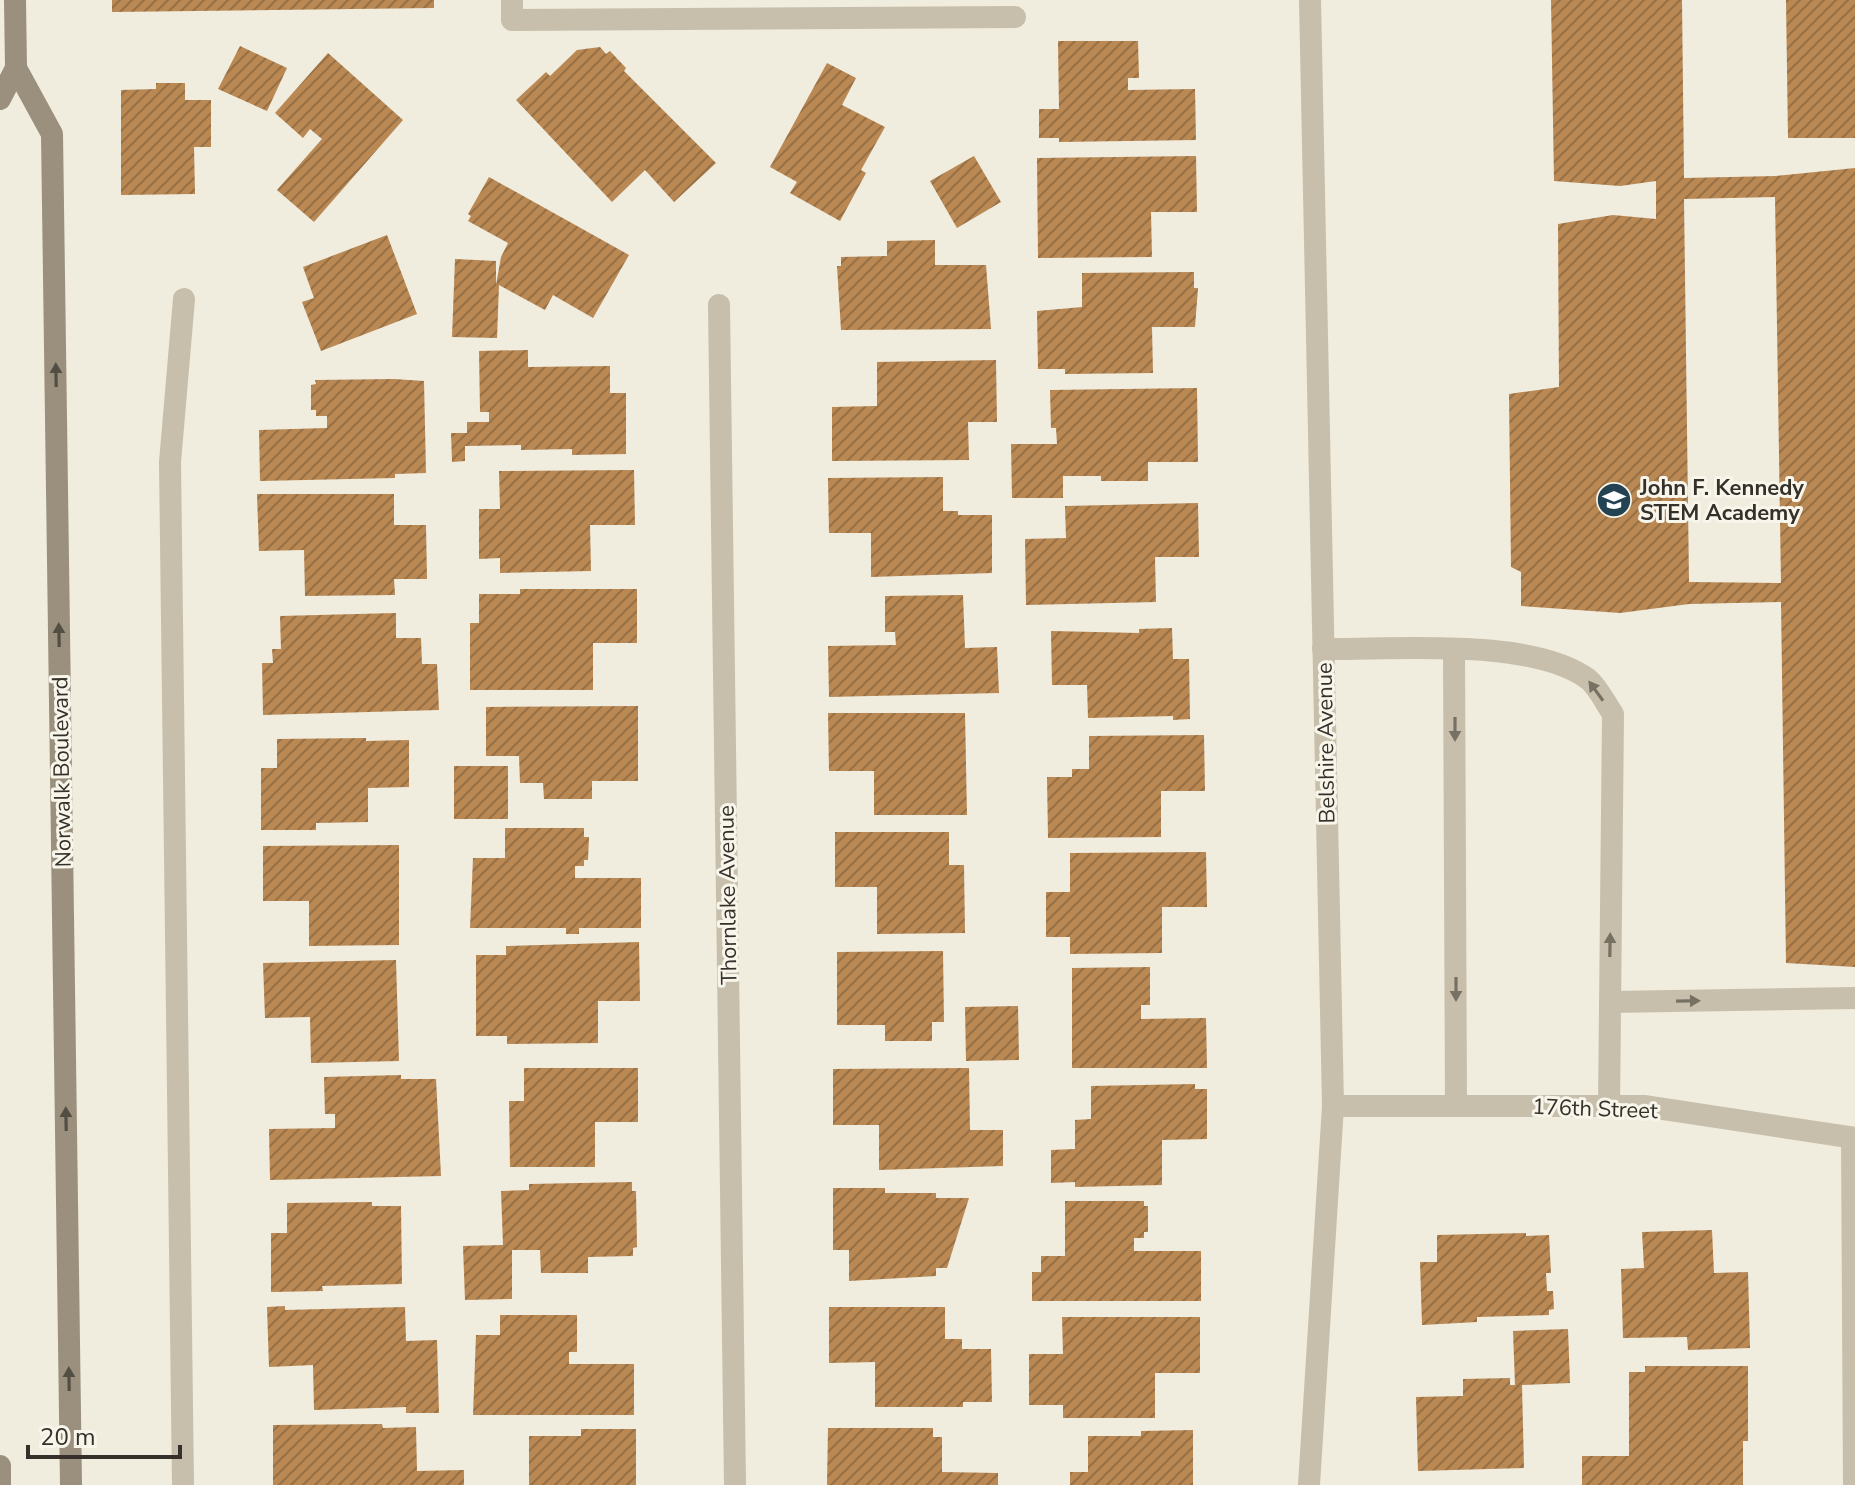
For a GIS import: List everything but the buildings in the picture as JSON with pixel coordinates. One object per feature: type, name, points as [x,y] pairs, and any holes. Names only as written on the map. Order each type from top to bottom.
[{"type":"main road","name":"Norwalk Boulevard","points":[[0,99],[8,68],[15,0]]},
{"type":"main road","name":"Norwalk Boulevard","points":[[8,68],[52,134],[71,1485]]},
{"type":"main road","points":[[0,1466],[0,1485]]},
{"type":"street","points":[[512,0],[512,20],[1015,17]]},
{"type":"street","name":"Belshire Avenue","points":[[1309,1485],[1333,1106],[1310,0]]},
{"type":"street","points":[[183,1485],[170,462],[184,299]]},
{"type":"street","name":"Thornlake Avenue","points":[[719,305],[735,1485]]},
{"type":"street","points":[[1323,649],[1520,653],[1555,662],[1590,681],[1613,714],[1609,1107]]},
{"type":"street","points":[[1454,651],[1456,1105]]},
{"type":"street","points":[[1610,1002],[1855,998]]},
{"type":"street","name":"176th Street","points":[[1333,1106],[1644,1106],[1853,1138]]},
{"type":"street","points":[[1853,1138],[1854,1485]]},
{"type":"place","name":"John F. Kennedy STEM Academy","points":[[1614,500]]}]
